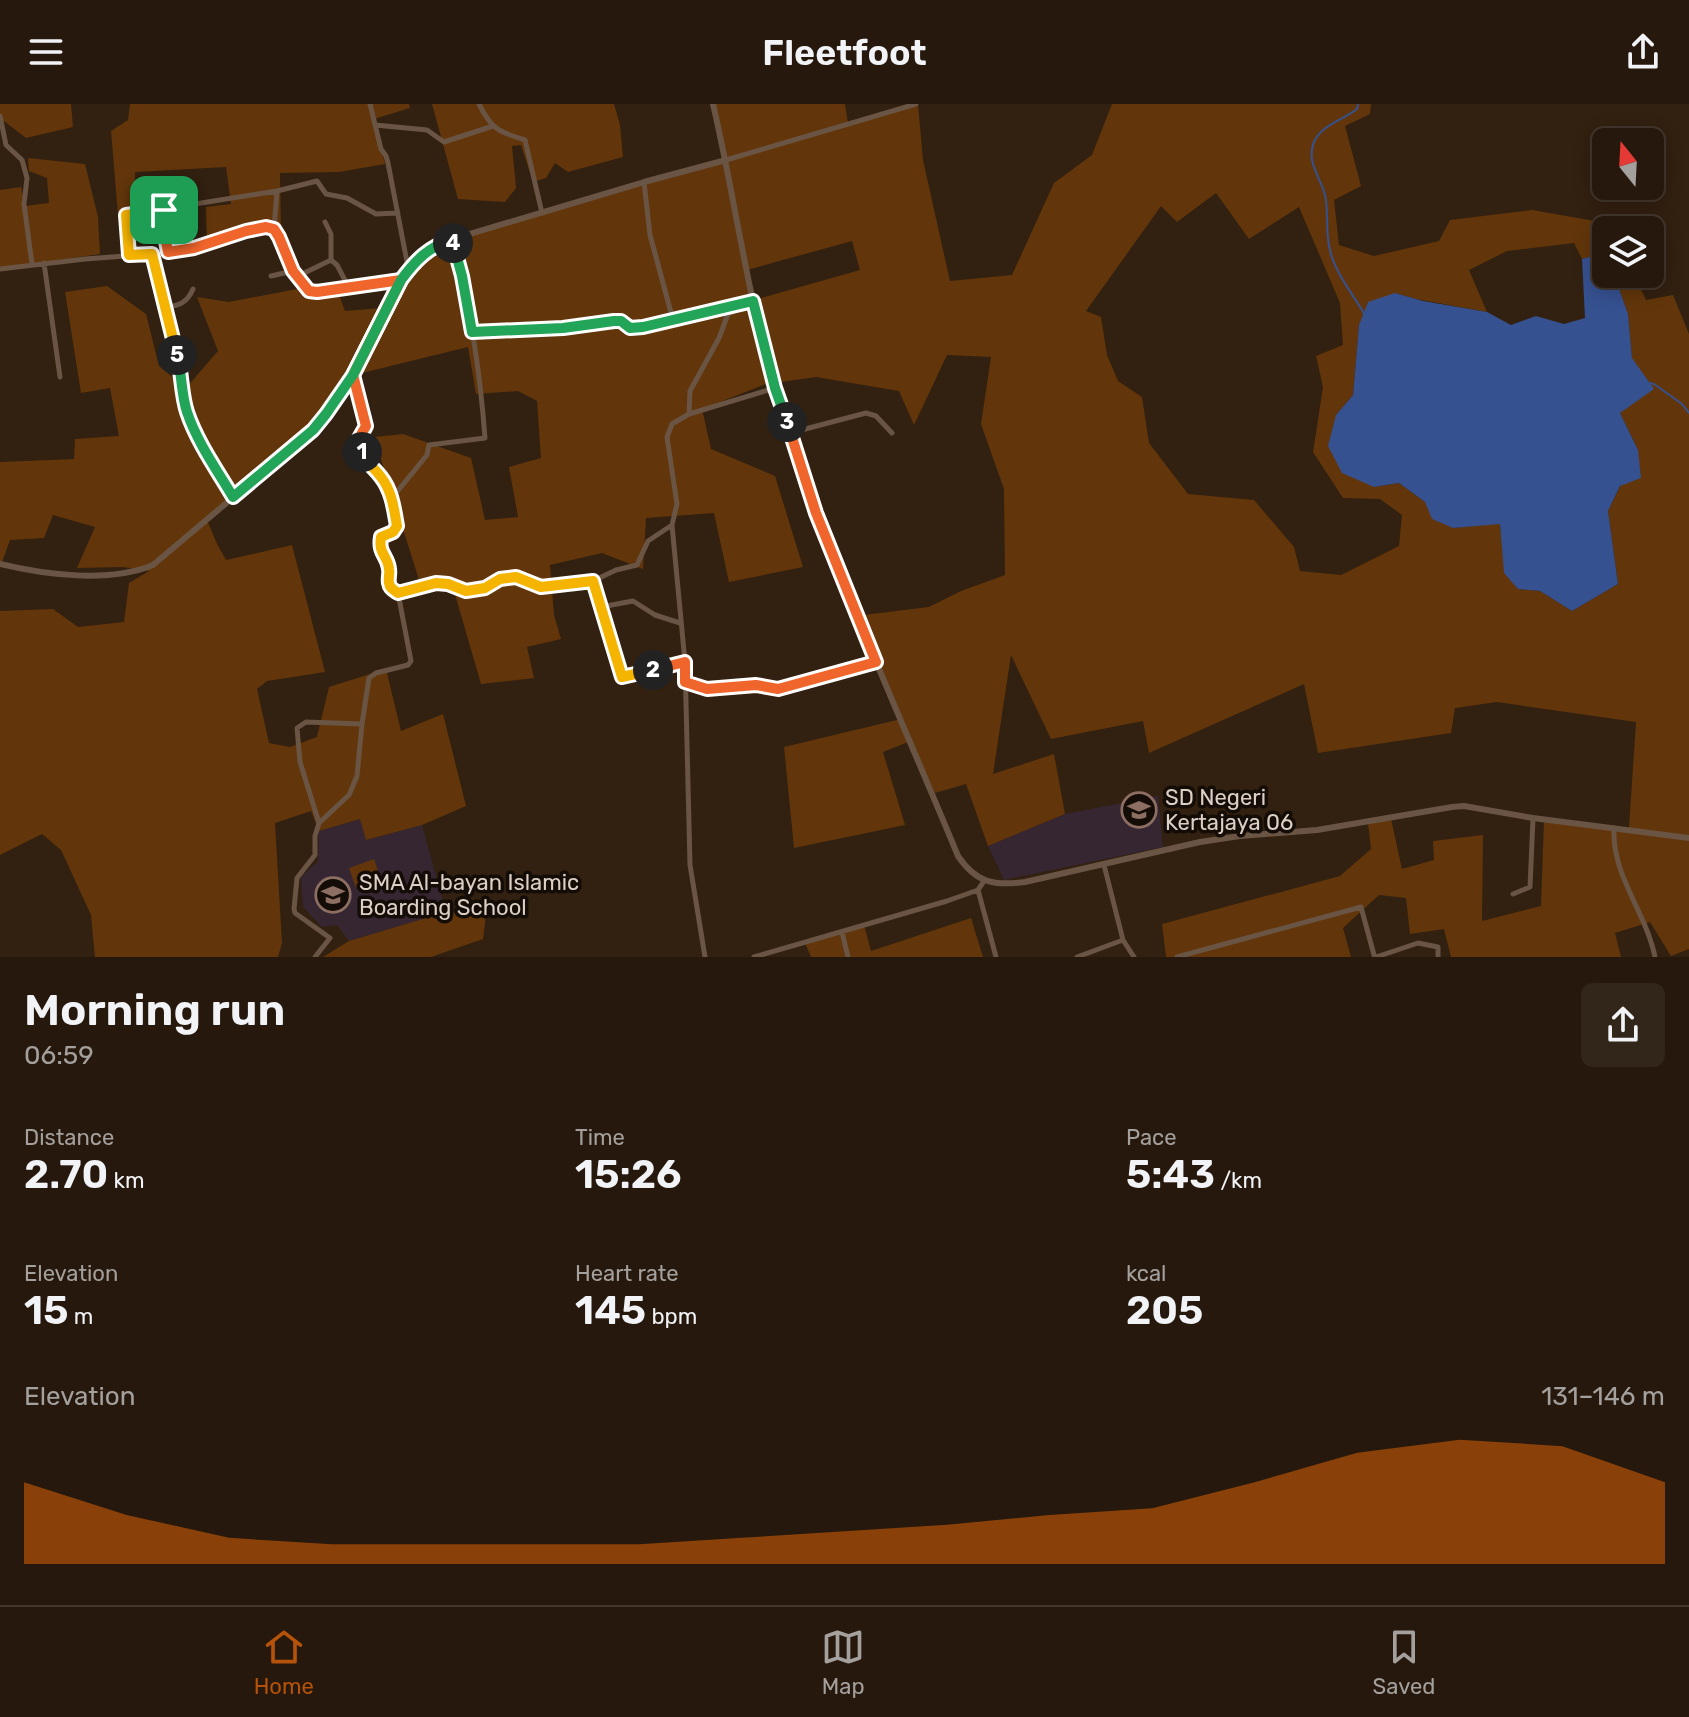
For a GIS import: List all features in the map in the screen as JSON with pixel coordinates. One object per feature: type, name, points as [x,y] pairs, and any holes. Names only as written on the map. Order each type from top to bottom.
[{"type":"street","points":[[370,104],[381,149],[388,163],[407,262],[411,266]]},
{"type":"street","points":[[479,104],[493,126],[525,140],[542,213]]},
{"type":"street","points":[[713,104],[753,301],[775,388],[816,513],[958,856],[973,874],[984,881],[998,884],[1025,882],[1200,842],[1317,830],[1464,806],[1689,838]]},
{"type":"street","points":[[0,564],[58,574],[125,573],[153,565],[313,430],[353,375],[401,280],[411,266],[436,244],[916,104]]},
{"type":"street","points":[[0,116],[6,145],[22,160],[27,178],[24,204],[32,264]]},
{"type":"street","points":[[375,125],[427,130],[444,142],[493,126]]},
{"type":"street","points":[[129,255],[126,215],[211,200],[249,197],[317,181],[326,194],[347,198],[376,214],[398,213]]},
{"type":"street","points":[[644,182],[650,235],[673,320]]},
{"type":"street","points":[[277,191],[274,229],[296,273],[309,291],[401,280]]},
{"type":"street","points":[[164,210],[163,225],[168,252]]},
{"type":"street","points":[[325,222],[331,234],[331,260]]},
{"type":"street","points":[[0,269],[168,252],[194,248],[246,231],[266,227],[274,229]]},
{"type":"street","points":[[392,498],[427,455],[429,445],[485,438],[482,392],[472,332],[452,240]]},
{"type":"street","points":[[152,254],[182,370],[186,410],[203,448],[233,497]]},
{"type":"street","points":[[271,276],[296,273],[331,260]]},
{"type":"street","points":[[331,260],[349,288]]},
{"type":"street","points":[[44,263],[60,377]]},
{"type":"street","points":[[165,308],[181,305],[193,289]]},
{"type":"street","points":[[472,332],[563,328],[614,321],[621,321],[630,328],[753,301]]},
{"type":"street","points":[[689,414],[690,391],[719,338],[728,314],[753,301]]},
{"type":"street","points":[[315,957],[330,938],[295,913],[297,878],[315,855],[319,823],[349,795],[357,776],[369,678],[376,673],[408,665],[411,661],[398,593],[391,588],[389,569],[381,554],[381,537],[393,532],[397,526],[392,498],[381,477],[367,464],[359,446],[358,440],[366,426],[353,375]]},
{"type":"street","points":[[705,957],[690,865],[685,662],[672,525],[677,504],[667,437],[672,424],[689,414],[775,388]]},
{"type":"street","points":[[790,433],[866,413],[876,416],[892,433]]},
{"type":"street","points":[[398,593],[436,583],[466,591],[516,577],[541,587],[593,581],[616,570],[637,565],[648,541],[672,525]]},
{"type":"street","points":[[593,581],[622,677],[685,662]]},
{"type":"street","points":[[601,607],[633,601],[655,615],[680,623]]},
{"type":"street","points":[[685,682],[707,689],[756,685],[778,689],[876,662]]},
{"type":"street","points":[[319,823],[300,762],[297,728],[306,722],[362,724]]},
{"type":"street","points":[[1513,894],[1530,887],[1533,818]]},
{"type":"street","points":[[1614,829],[1613,850],[1631,899],[1653,944],[1655,957]]},
{"type":"street","points":[[1104,865],[1123,940],[1134,957]]},
{"type":"street","points":[[754,957],[947,901],[978,890],[984,881]]},
{"type":"street","points":[[978,890],[996,957]]},
{"type":"street","points":[[1177,957],[1361,907],[1376,957],[1418,943],[1438,947],[1438,957]]},
{"type":"street","points":[[842,932],[848,957]]},
{"type":"street","points":[[1077,957],[1123,940]]},
{"type":"shaded area","points":[[0,104],[71,104],[73,127],[26,138],[0,118]]},
{"type":"shaded area","points":[[130,104],[409,104],[410,108],[374,119],[385,164],[339,172],[280,173],[281,233],[243,230],[207,243],[206,207],[231,204],[226,167],[135,172],[135,212],[118,215],[111,131],[128,120]]},
{"type":"shaded area","points":[[432,104],[614,104],[623,157],[568,172],[555,163],[546,178],[533,182],[521,145],[512,146],[516,188],[505,202],[458,199]]},
{"type":"shaded area","points":[[712,104],[845,104],[848,123],[918,104],[923,160],[950,281],[1012,275],[1054,183],[1092,155],[1112,104],[1371,104],[1370,114],[1345,126],[1361,186],[1334,200],[1339,245],[1374,256],[1439,241],[1450,220],[1532,210],[1592,220],[1592,257],[1582,259],[1574,243],[1507,251],[1469,270],[1487,312],[1395,293],[1359,325],[1353,395],[1336,415],[1374,487],[1399,483],[1453,528],[1500,523],[1505,573],[1518,589],[1540,591],[1572,611],[1618,584],[1608,511],[1638,450],[1620,413],[1632,358],[1628,314],[1619,288],[1640,288],[1646,300],[1673,295],[1689,334],[1689,949],[1671,956],[1650,922],[1615,933],[1621,957],[1451,957],[1444,929],[1410,934],[1406,898],[1379,895],[1343,928],[1351,957],[1166,957],[1162,924],[1340,876],[1371,849],[1368,823],[1391,819],[1402,869],[1434,860],[1433,841],[1483,835],[1482,921],[1541,906],[1544,820],[1629,828],[1636,722],[1497,702],[1455,708],[1451,733],[1318,753],[1304,684],[1149,753],[1143,721],[1051,739],[1011,655],[993,774],[1054,754],[1065,814],[988,846],[966,784],[935,793],[911,741],[883,752],[905,825],[794,848],[784,747],[901,719],[855,616],[929,607],[1005,575],[1004,489],[981,424],[991,357],[947,355],[914,425],[899,391],[816,377],[766,384],[702,409],[711,449],[775,476],[803,567],[729,582],[714,513],[646,518],[643,569],[602,553],[550,565],[554,615],[561,639],[527,647],[534,678],[481,684],[452,584],[420,583],[374,437],[403,434],[471,458],[485,520],[518,517],[509,467],[541,458],[537,401],[518,391],[476,394],[468,347],[350,376],[310,433],[284,459],[207,520],[226,560],[292,545],[325,672],[267,681],[257,689],[269,743],[290,747],[317,737],[329,687],[386,669],[401,731],[443,714],[466,806],[422,825],[366,840],[360,819],[319,831],[311,811],[275,823],[282,943],[278,957],[95,957],[91,915],[61,850],[42,834],[0,855],[0,611],[53,609],[78,627],[124,622],[129,583],[149,571],[123,567],[77,568],[95,527],[53,515],[44,538],[10,540],[0,564],[0,462],[74,459],[75,439],[119,436],[110,388],[81,393],[65,292],[107,286],[146,314],[159,366],[186,388],[218,351],[197,297],[229,302],[297,289],[337,290],[345,311],[383,308],[399,275],[436,243],[724,160]],"holes":[[[1216,193],[1249,239],[1299,207],[1340,303],[1343,345],[1316,356],[1323,387],[1313,452],[1343,498],[1380,499],[1402,515],[1399,546],[1341,575],[1300,571],[1294,547],[1254,500],[1188,494],[1149,443],[1142,397],[1118,381],[1107,355],[1101,317],[1086,311],[1161,206],[1177,222]],[[852,241],[860,270],[751,301],[747,270]]]},
{"type":"shaded area","points":[[28,158],[85,164],[98,217],[100,254],[0,268],[0,190],[21,187],[25,206],[49,203],[47,178],[29,171]]},
{"type":"shaded area","points":[[1158,796],[1163,847],[1004,880],[988,846],[1065,814]]},
{"type":"shaded area","points":[[361,819],[367,840],[422,825],[446,912],[349,941],[337,925],[322,927],[303,907],[301,877],[318,861],[319,831]]},
{"type":"shaded area","points":[[374,859],[381,880],[356,888],[349,868]]},
{"type":"shaded area","points":[[446,912],[486,915],[483,939],[431,957],[323,957],[349,941]]},
{"type":"shaded area","points":[[971,918],[983,957],[811,957],[805,943],[864,925],[871,951]]},
{"type":"water","points":[[1592,256],[1592,288],[1619,288],[1628,314],[1632,358],[1654,389],[1620,413],[1638,450],[1641,478],[1620,486],[1608,511],[1618,584],[1572,611],[1540,591],[1518,589],[1504,573],[1500,524],[1453,528],[1432,519],[1425,502],[1399,483],[1374,487],[1342,473],[1328,446],[1336,415],[1353,395],[1359,325],[1368,302],[1395,293],[1487,312],[1511,325],[1536,316],[1564,324],[1585,318],[1582,259]]},
{"type":"waterway","points":[[1358,104],[1357,109],[1317,136],[1312,156],[1325,195],[1332,258],[1365,315]]},
{"type":"waterway","points":[[1649,383],[1682,404],[1689,413]]},
{"type":"place","name":"SD Negeri Kertajaya 06","points":[[1139,810]]},
{"type":"place","name":"SMA Al-bayan Islamic Boarding School","points":[[333,895]]},
{"type":"route","points":[[164,210],[126,215],[129,255],[152,254],[182,370],[186,410],[203,448],[233,497],[313,430],[326,414],[353,375],[401,280],[411,266],[436,244],[452,240],[472,332],[563,328],[614,321],[621,321],[630,328],[643,327],[753,301],[775,388],[816,513],[876,662],[778,689],[756,685],[707,689],[685,682],[685,662],[622,677],[593,581],[541,587],[516,577],[466,591],[436,583],[398,593],[391,588],[388,564],[381,554],[380,544],[381,537],[393,532],[397,526],[392,498],[381,477],[367,464],[359,446],[358,440],[366,426],[353,375],[401,280],[309,291],[293,271],[274,229],[266,227],[194,248],[168,252],[163,225],[164,210]]}]
